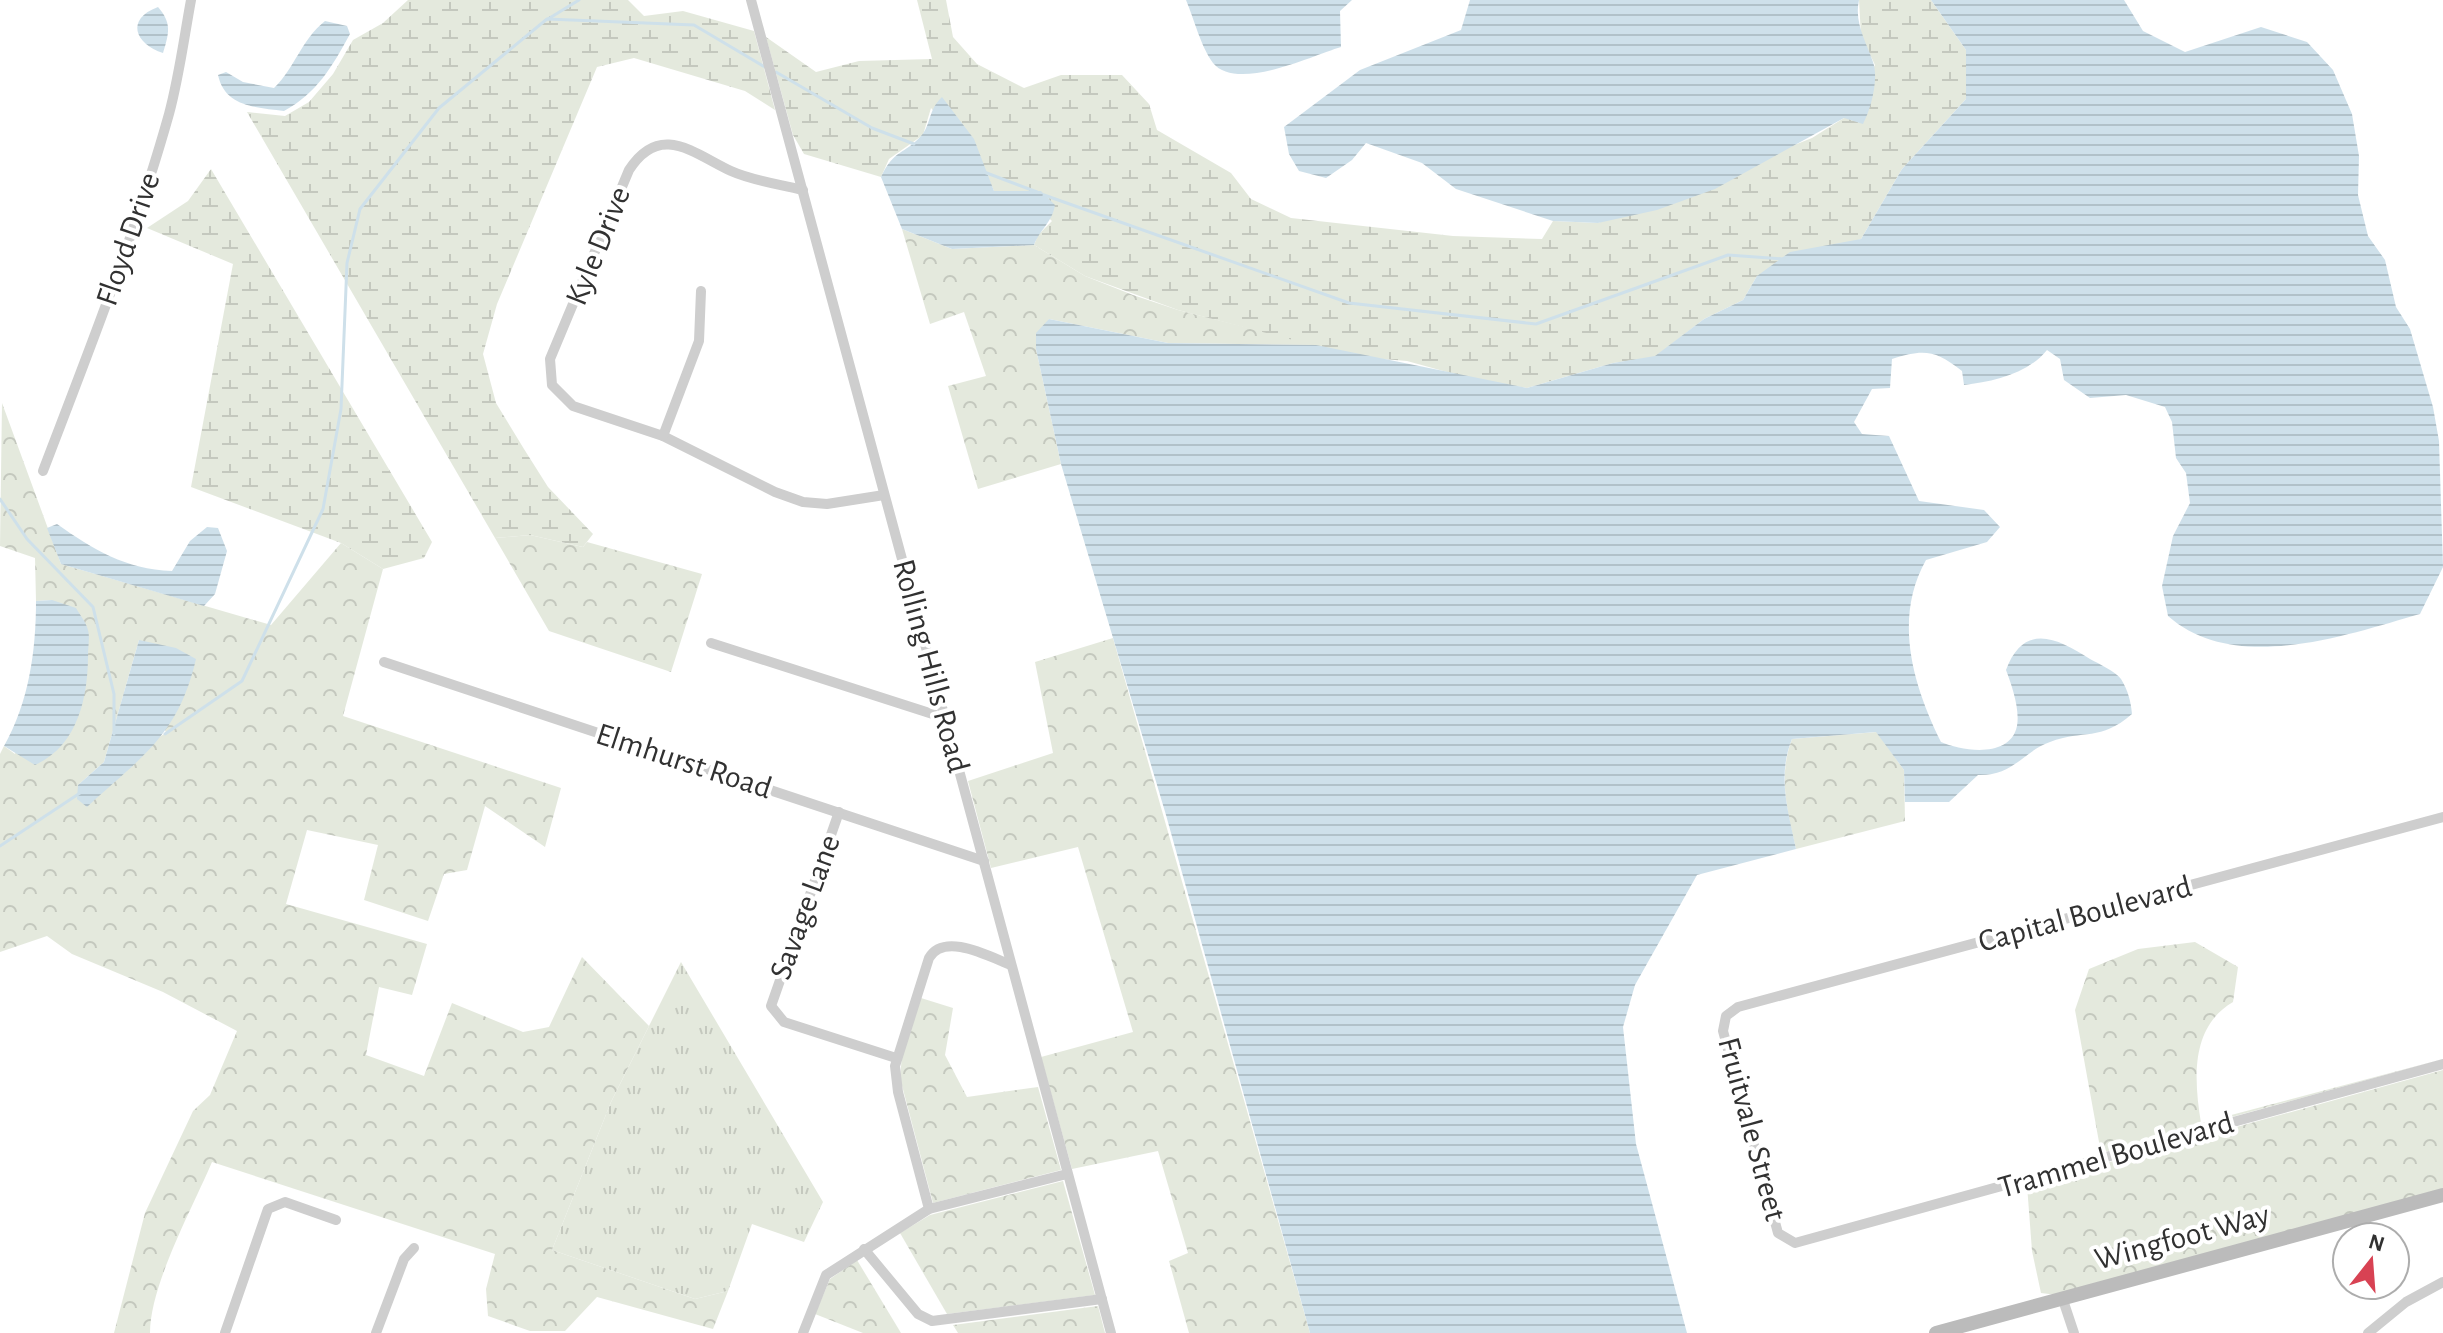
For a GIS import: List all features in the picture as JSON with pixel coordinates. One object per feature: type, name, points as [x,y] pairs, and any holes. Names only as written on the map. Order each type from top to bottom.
[{"type":"street","name":"Floyd Drive","points":[[43,471],[119,269],[152,167],[176,87],[191,0]]},
{"type":"street","name":"Rolling Hills Road","points":[[751,0],[1111,1333]]},
{"type":"street","name":"Kyle Drive","points":[[803,190],[749,178],[692,149],[674,144],[647,150],[629,170],[550,359],[549,377],[558,395],[573,406],[663,436],[775,492],[803,502],[839,503],[884,495]]},
{"type":"street","points":[[663,436],[699,341],[701,291]]},
{"type":"street","points":[[711,643],[945,718]]},
{"type":"street","name":"Elmhurst Road","points":[[384,662],[984,861]]},
{"type":"street","name":"Savage Lane","points":[[839,812],[771,1006],[784,1022],[896,1058]]},
{"type":"street","name":"Capital Boulevard","points":[[1729,1013],[1738,1007],[2443,817]]},
{"type":"street","points":[[929,1209],[898,1092],[896,1058],[929,958],[938,947],[951,945],[1011,965]]},
{"type":"street","name":"Fruitvale Street","points":[[1729,1013],[1723,1031],[1778,1233],[1788,1242]]},
{"type":"street","name":"Trammel Boulevard","points":[[1788,1242],[1829,1235],[2443,1064]]},
{"type":"street","points":[[803,1333],[826,1275],[929,1209],[1067,1174]]},
{"type":"street","name":"Wingfoot Way","points":[[1936,1333],[2443,1195]]},
{"type":"street","points":[[225,1333],[265,1215],[272,1205],[288,1203],[336,1220]]},
{"type":"street","points":[[376,1333],[404,1259],[414,1248]]},
{"type":"street","points":[[864,1249],[918,1314],[932,1321],[1102,1299]]},
{"type":"street","points":[[2368,1333],[2406,1302],[2443,1282]]},
{"type":"street","points":[[2063,1300],[2074,1333]]},
{"type":"green space","points":[[408,0],[628,0],[644,16],[683,11],[754,31],[775,110],[745,91],[634,58],[597,67],[497,304],[483,354],[496,403],[548,487],[593,534],[583,547],[530,535],[495,538],[247,112],[285,116],[309,102],[333,74],[353,40],[383,23]]},
{"type":"green space","points":[[917,0],[946,0],[953,37],[977,64],[1024,88],[1061,75],[1122,75],[1149,104],[1157,130],[1231,173],[1251,199],[1291,218],[1453,236],[1542,239],[1553,221],[1598,223],[1812,138],[1844,118],[1875,65],[1861,36],[1859,0],[1931,0],[1966,50],[1966,99],[1902,169],[1861,239],[1757,276],[1743,300],[1704,319],[1655,357],[1613,363],[1527,388],[1476,380],[1407,361],[1359,357],[1178,310],[1085,276],[1034,245],[1038,235],[1052,221],[1020,191],[994,191],[984,168],[931,108],[923,135],[889,159],[881,177],[804,154],[793,135],[766,37],[816,72],[859,61],[932,59]]},
{"type":"green space","points":[[211,169],[432,542],[424,558],[383,569],[341,543],[191,487],[233,264],[147,228],[188,201]]},
{"type":"green space","points":[[902,229],[952,249],[1034,245],[1085,276],[1133,295],[1178,310],[1316,345],[1168,343],[1049,319],[1036,349],[1061,464],[978,489],[948,386],[986,376],[964,312],[930,324]]},
{"type":"green space","points":[[2,403],[61,564],[271,625],[341,543],[383,569],[343,716],[561,788],[545,847],[485,806],[467,870],[444,874],[428,921],[364,900],[378,845],[307,830],[286,904],[427,944],[412,995],[379,987],[366,1055],[424,1076],[452,1003],[523,1032],[549,1027],[582,957],[649,1026],[611,1102],[552,1250],[695,1299],[728,1291],[713,1329],[597,1297],[565,1331],[530,1331],[488,1316],[486,1289],[495,1254],[212,1162],[164,1270],[150,1333],[114,1333],[145,1213],[193,1111],[210,1095],[237,1031],[163,992],[72,954],[47,936],[0,952],[0,754],[4,746],[15,754],[52,600],[36,601],[35,558],[0,546]],"holes":[[[139,640],[166,733],[78,785],[104,762]]]},
{"type":"green space","points":[[530,535],[583,547],[587,542],[702,574],[671,672],[549,631],[495,538]]},
{"type":"green space","points":[[1113,638],[1310,1333],[1189,1333],[1169,1261],[1188,1253],[1158,1151],[1072,1169],[1041,1057],[1133,1032],[1078,847],[991,868],[968,781],[1053,753],[1035,662]]},
{"type":"green space","points":[[1877,732],[1904,770],[1905,821],[1796,849],[1785,780],[1792,739]]},
{"type":"green space","points":[[2195,942],[2238,967],[2233,1002],[2209,1025],[2198,1056],[2197,1089],[2201,1123],[2443,1059],[2101,1153],[2075,1010],[2089,969],[2138,949]]},
{"type":"green space","points":[[681,962],[823,1202],[804,1242],[752,1224],[728,1291],[695,1299],[552,1250],[611,1102]]},
{"type":"green space","points":[[921,998],[953,1008],[945,1055],[967,1097],[1038,1087],[1061,1170],[933,1203],[900,1078],[902,1055]]},
{"type":"green space","points":[[2443,1070],[2443,1189],[2057,1295],[2041,1293],[2032,1251],[2027,1185]]},
{"type":"green space","points":[[1063,1181],[1095,1295],[947,1314],[900,1233],[930,1215]]},
{"type":"green space","points":[[857,1260],[901,1333],[863,1333],[815,1314],[830,1279]]},
{"type":"green space","points":[[1098,1306],[1105,1333],[958,1333],[953,1325]]},
{"type":"water","points":[[1186,0],[1352,0],[1340,11],[1341,47],[1294,64],[1239,74],[1224,71],[1213,63]]},
{"type":"water","points":[[1470,0],[1859,0],[1859,24],[1875,69],[1875,85],[1863,124],[1844,118],[1715,189],[1657,210],[1598,223],[1553,221],[1456,189],[1422,163],[1366,143],[1352,160],[1326,178],[1299,171],[1289,154],[1284,127],[1360,70],[1461,30]]},
{"type":"water","points":[[1931,0],[2124,0],[2143,31],[2185,52],[2261,27],[2307,42],[2333,70],[2352,114],[2359,156],[2358,195],[2368,236],[2385,260],[2396,307],[2410,329],[2433,407],[2439,441],[2443,567],[2420,614],[2359,631],[2291,645],[2258,647],[2225,644],[2195,634],[2168,616],[2162,586],[2173,536],[2190,503],[2186,473],[2176,458],[2172,422],[2165,407],[2126,395],[2090,398],[2064,380],[2060,359],[2047,350],[2031,365],[2010,375],[1964,385],[1962,371],[1936,355],[1921,353],[1892,359],[1890,388],[1872,389],[1854,422],[1862,434],[1889,436],[1919,501],[1984,510],[2000,527],[1987,542],[1926,560],[1916,582],[1910,605],[1911,652],[1922,698],[1941,742],[1984,750],[2005,744],[2013,737],[2017,712],[2006,670],[2013,655],[2032,640],[2042,639],[2065,645],[2115,673],[2126,687],[2132,714],[2101,732],[2050,742],[2009,768],[1978,775],[1949,802],[1905,802],[1904,770],[1876,732],[1792,739],[1785,780],[1796,849],[1697,875],[1635,985],[1623,1027],[1636,1144],[1687,1333],[1310,1333],[1166,815],[1061,464],[1036,349],[1036,333],[1049,319],[1168,343],[1316,345],[1527,388],[1613,363],[1655,356],[1704,319],[1743,300],[1757,276],[1790,252],[1861,239],[1902,169],[1966,99],[1966,50]]},
{"type":"water","points":[[158,7],[166,18],[168,28],[163,53],[146,44],[138,31],[141,18]]},
{"type":"water","points":[[325,21],[347,26],[350,34],[323,78],[296,104],[284,111],[243,104],[227,94],[218,75],[226,72],[243,82],[274,88]]},
{"type":"water","points":[[942,97],[974,139],[994,191],[1041,191],[1055,205],[1034,245],[952,249],[902,229],[881,177],[895,157],[921,136]]},
{"type":"water","points":[[57,524],[84,542],[125,562],[172,571],[190,541],[207,527],[218,528],[227,551],[215,594],[204,606],[61,564],[47,528]]},
{"type":"water","points":[[52,600],[76,608],[86,624],[89,636],[86,687],[71,733],[50,757],[35,765],[4,746],[20,712],[29,676],[35,639],[36,601]]},
{"type":"water","points":[[139,640],[176,648],[196,659],[188,685],[179,707],[155,743],[87,807],[77,799],[78,785],[104,762]]},
{"type":"waterway","points":[[548,19],[579,0]]},
{"type":"waterway","points":[[165,734],[242,681],[323,509],[341,409],[347,263],[360,209],[439,108],[547,19],[694,25],[765,67]]},
{"type":"waterway","points":[[776,72],[872,128],[914,144]]},
{"type":"waterway","points":[[984,172],[1037,192]]},
{"type":"waterway","points":[[1044,195],[1349,303],[1536,324],[1728,255],[1784,259]]},
{"type":"waterway","points":[[0,499],[27,539],[93,607],[114,694],[114,734]]},
{"type":"waterway","points":[[0,846],[80,793]]}]
